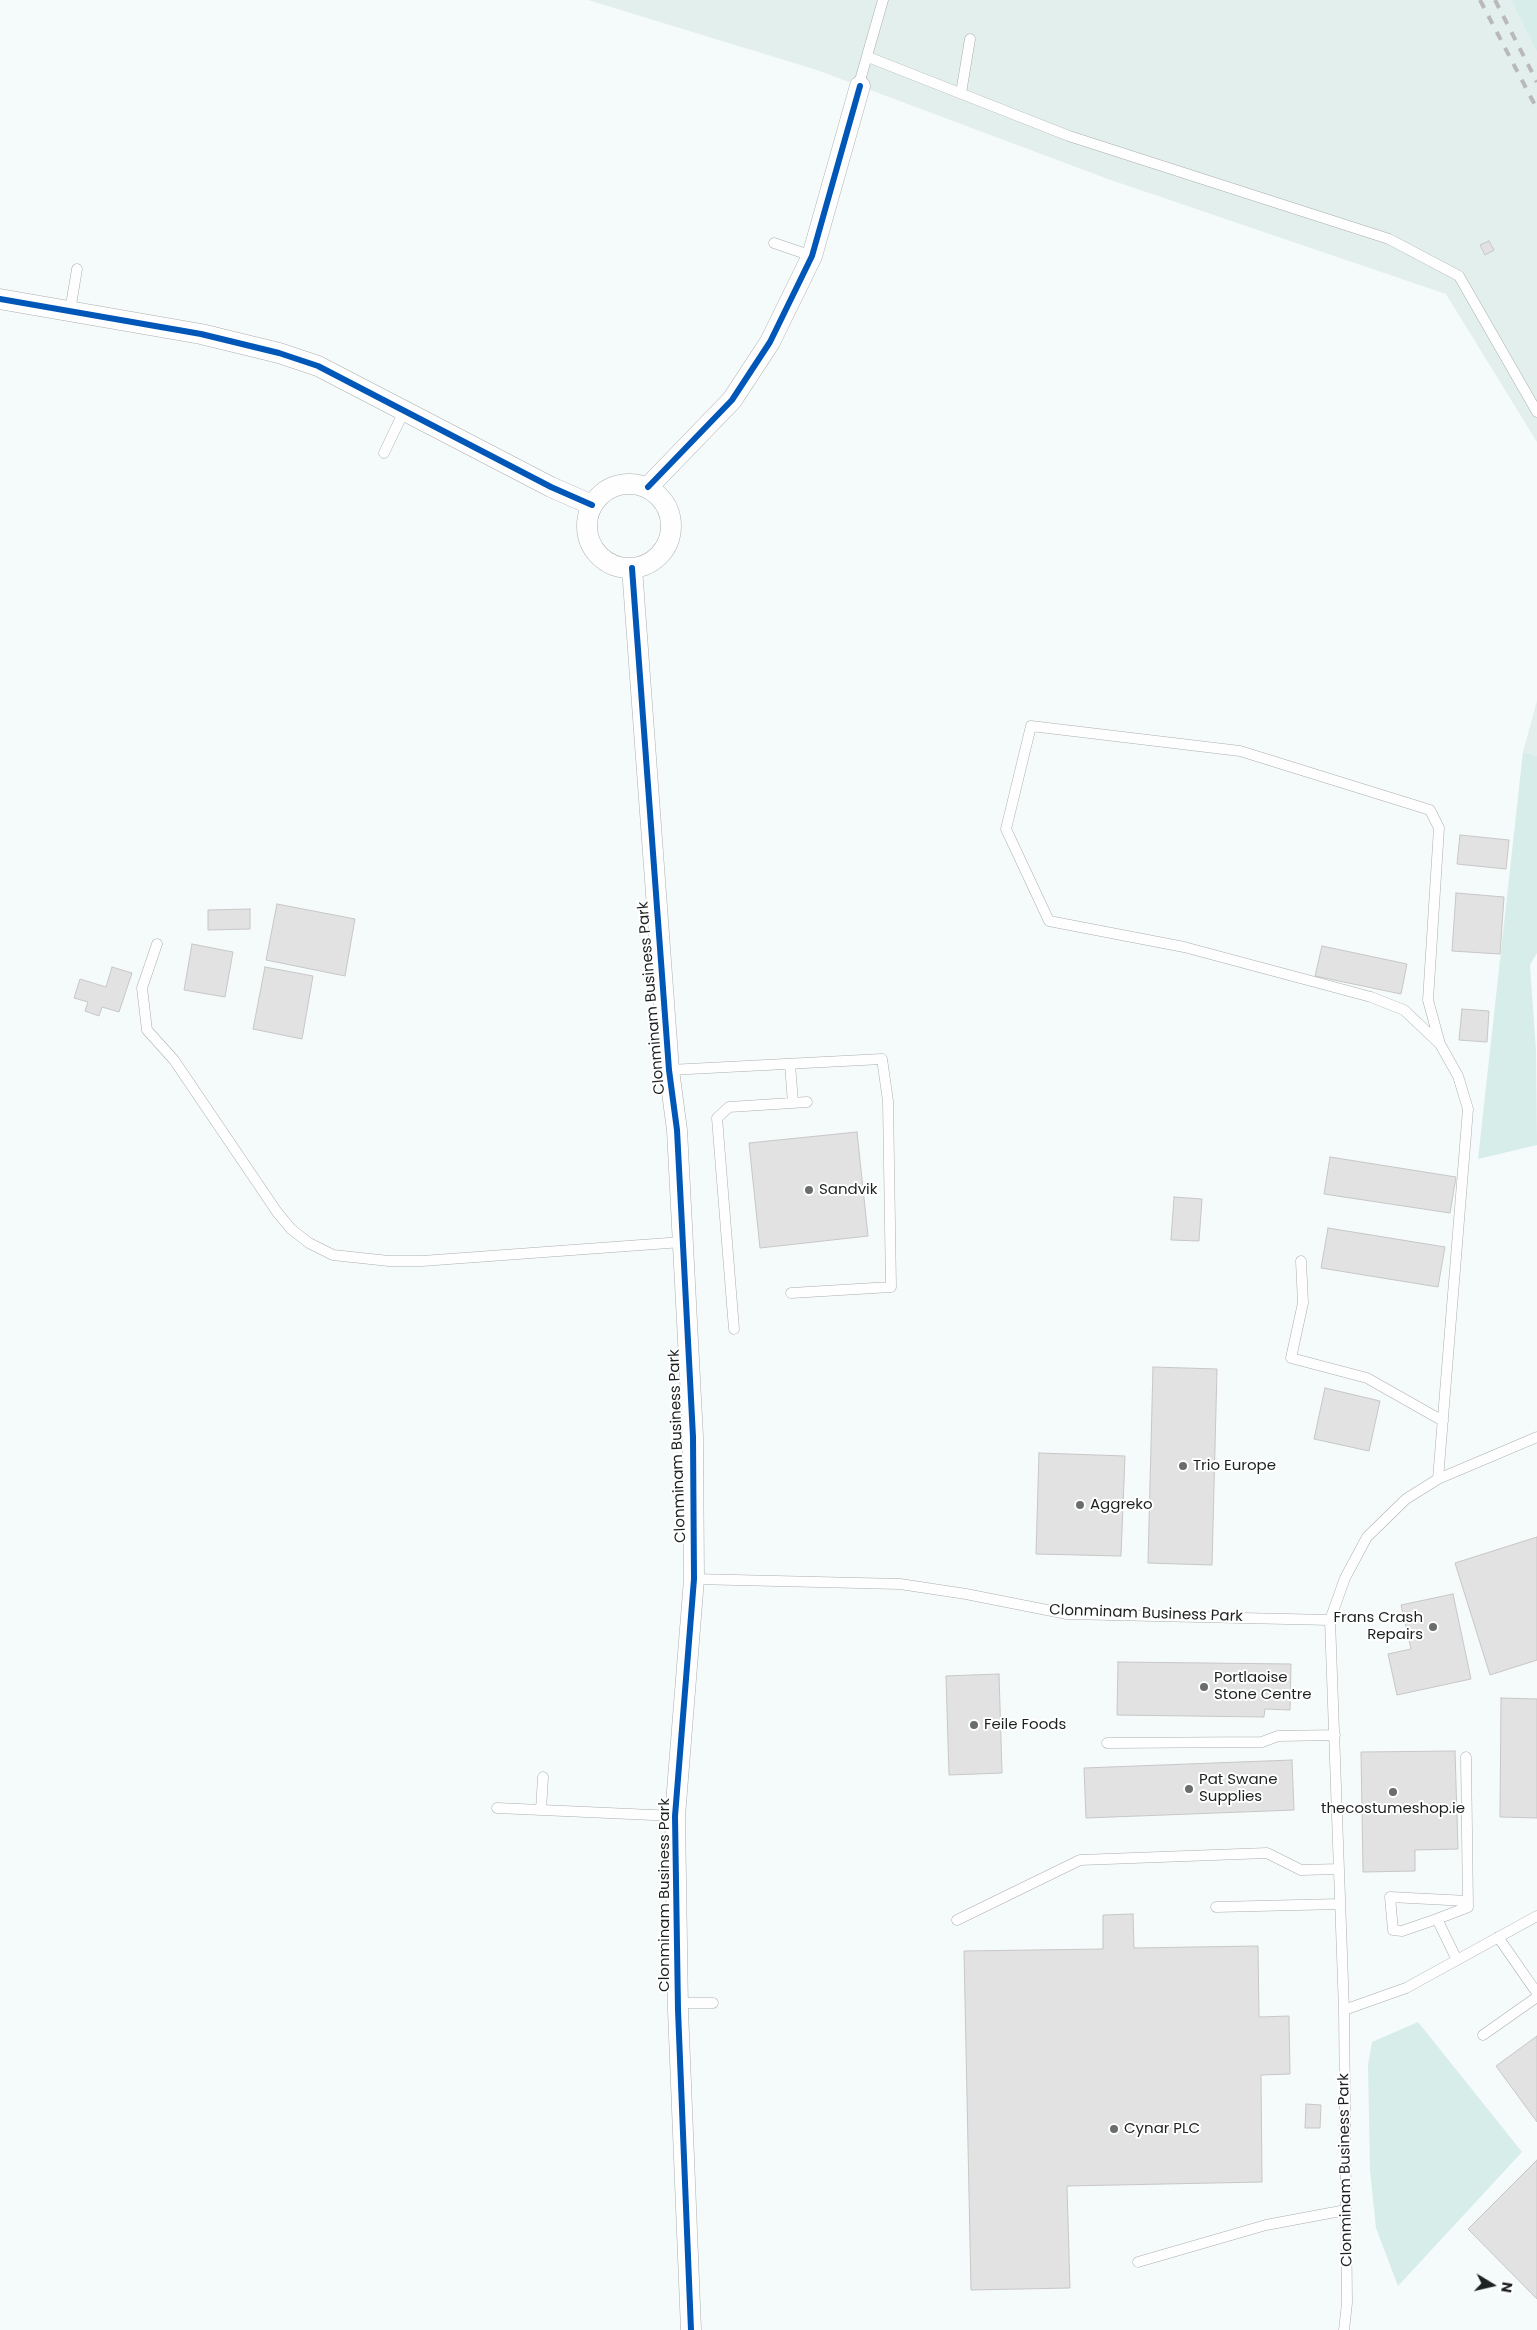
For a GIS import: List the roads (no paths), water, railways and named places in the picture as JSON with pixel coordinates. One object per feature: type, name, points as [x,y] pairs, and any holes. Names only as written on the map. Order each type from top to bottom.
[{"type":"street","points":[[648,487],[732,400],[770,342],[812,256],[860,86]]},
{"type":"street","points":[[0,299],[201,334],[279,353],[318,366],[405,409],[551,487],[592,505]]},
{"type":"street","points":[[623,483],[636,483],[648,487],[659,495],[668,507],[672,520],[671,534],[666,547],[657,558],[645,565],[632,568],[619,567],[607,562],[597,554],[590,543],[586,530],[587,517],[592,505],[600,494],[610,487],[623,483]]},
{"type":"street","name":"Clonminam Business Park","points":[[632,568],[669,1070],[677,1130],[693,1437],[694,1579],[674,1816],[678,2003],[692,2328]]},
{"type":"lane","points":[[860,86],[860,77],[868,57],[883,0]]},
{"type":"lane","points":[[961,93],[970,39]]},
{"type":"lane","points":[[868,57],[1069,136],[1389,238],[1459,276],[1537,412]]},
{"type":"lane","points":[[774,243],[812,256]]},
{"type":"lane","points":[[70,311],[78,268]]},
{"type":"lane","points":[[384,454],[405,409]]},
{"type":"lane","points":[[1438,1479],[1468,1109],[1458,1076],[1440,1044],[1428,1000],[1439,828],[1430,810],[1240,751],[1031,726],[1006,828],[1050,921],[1184,947],[1371,997],[1404,1010],[1440,1044]]},
{"type":"lane","points":[[157,944],[142,988],[147,1030],[174,1060],[277,1212],[291,1229],[308,1243],[333,1255],[406,1261],[682,1242]]},
{"type":"lane","points":[[669,1070],[882,1059],[888,1100],[891,1287],[791,1294]]},
{"type":"lane","points":[[790,1064],[793,1103]]},
{"type":"lane","points":[[734,1329],[716,1118],[729,1107],[807,1102]]},
{"type":"lane","points":[[1301,1261],[1303,1302],[1291,1358],[1367,1378],[1443,1421]]},
{"type":"lane","name":"Clonminam Business Park","points":[[1344,2330],[1347,2303],[1344,2010],[1330,1620],[1345,1578],[1367,1537],[1406,1499],[1438,1479],[1537,1437]]},
{"type":"lane","name":"Clonminam Business Park","points":[[694,1579],[900,1584],[966,1594],[1067,1614],[1330,1620]]},
{"type":"lane","points":[[1107,1743],[1262,1742],[1278,1736],[1335,1735]]},
{"type":"lane","points":[[1466,1757],[1468,1901],[1468,1907],[1402,1931],[1393,1930],[1390,1897],[1468,1901]]},
{"type":"lane","points":[[541,1810],[543,1777]]},
{"type":"lane","points":[[497,1808],[674,1816]]},
{"type":"lane","points":[[956,1920],[1080,1860],[1267,1853],[1301,1870],[1339,1869]]},
{"type":"lane","points":[[1216,1907],[1340,1904]]},
{"type":"lane","points":[[1344,2010],[1406,1988],[1537,1916]]},
{"type":"lane","points":[[1437,1919],[1457,1960]]},
{"type":"lane","points":[[1498,1937],[1537,1993]]},
{"type":"lane","points":[[1483,2035],[1537,1997]]},
{"type":"lane","points":[[678,2003],[713,2003]]},
{"type":"lane","points":[[1138,2262],[1266,2225],[1346,2210]]},
{"type":"railway","points":[[1480,0],[1537,109]]},
{"type":"railway","points":[[1495,0],[1537,82]]},
{"type":"place","name":"Sandvik","points":[[809,1190]]},
{"type":"place","name":"Trio Europe","points":[[1183,1466]]},
{"type":"place","name":"Aggreko","points":[[1080,1505]]},
{"type":"place","name":"Frans Crash Repairs","points":[[1433,1627]]},
{"type":"place","name":"Portlaoise Stone Centre","points":[[1204,1687]]},
{"type":"place","name":"Feile Foods","points":[[974,1725]]},
{"type":"place","name":"Pat Swane Supplies","points":[[1189,1789]]},
{"type":"place","name":"thecostumeshop.ie","points":[[1393,1792]]},
{"type":"place","name":"Cynar PLC","points":[[1114,2129]]}]
